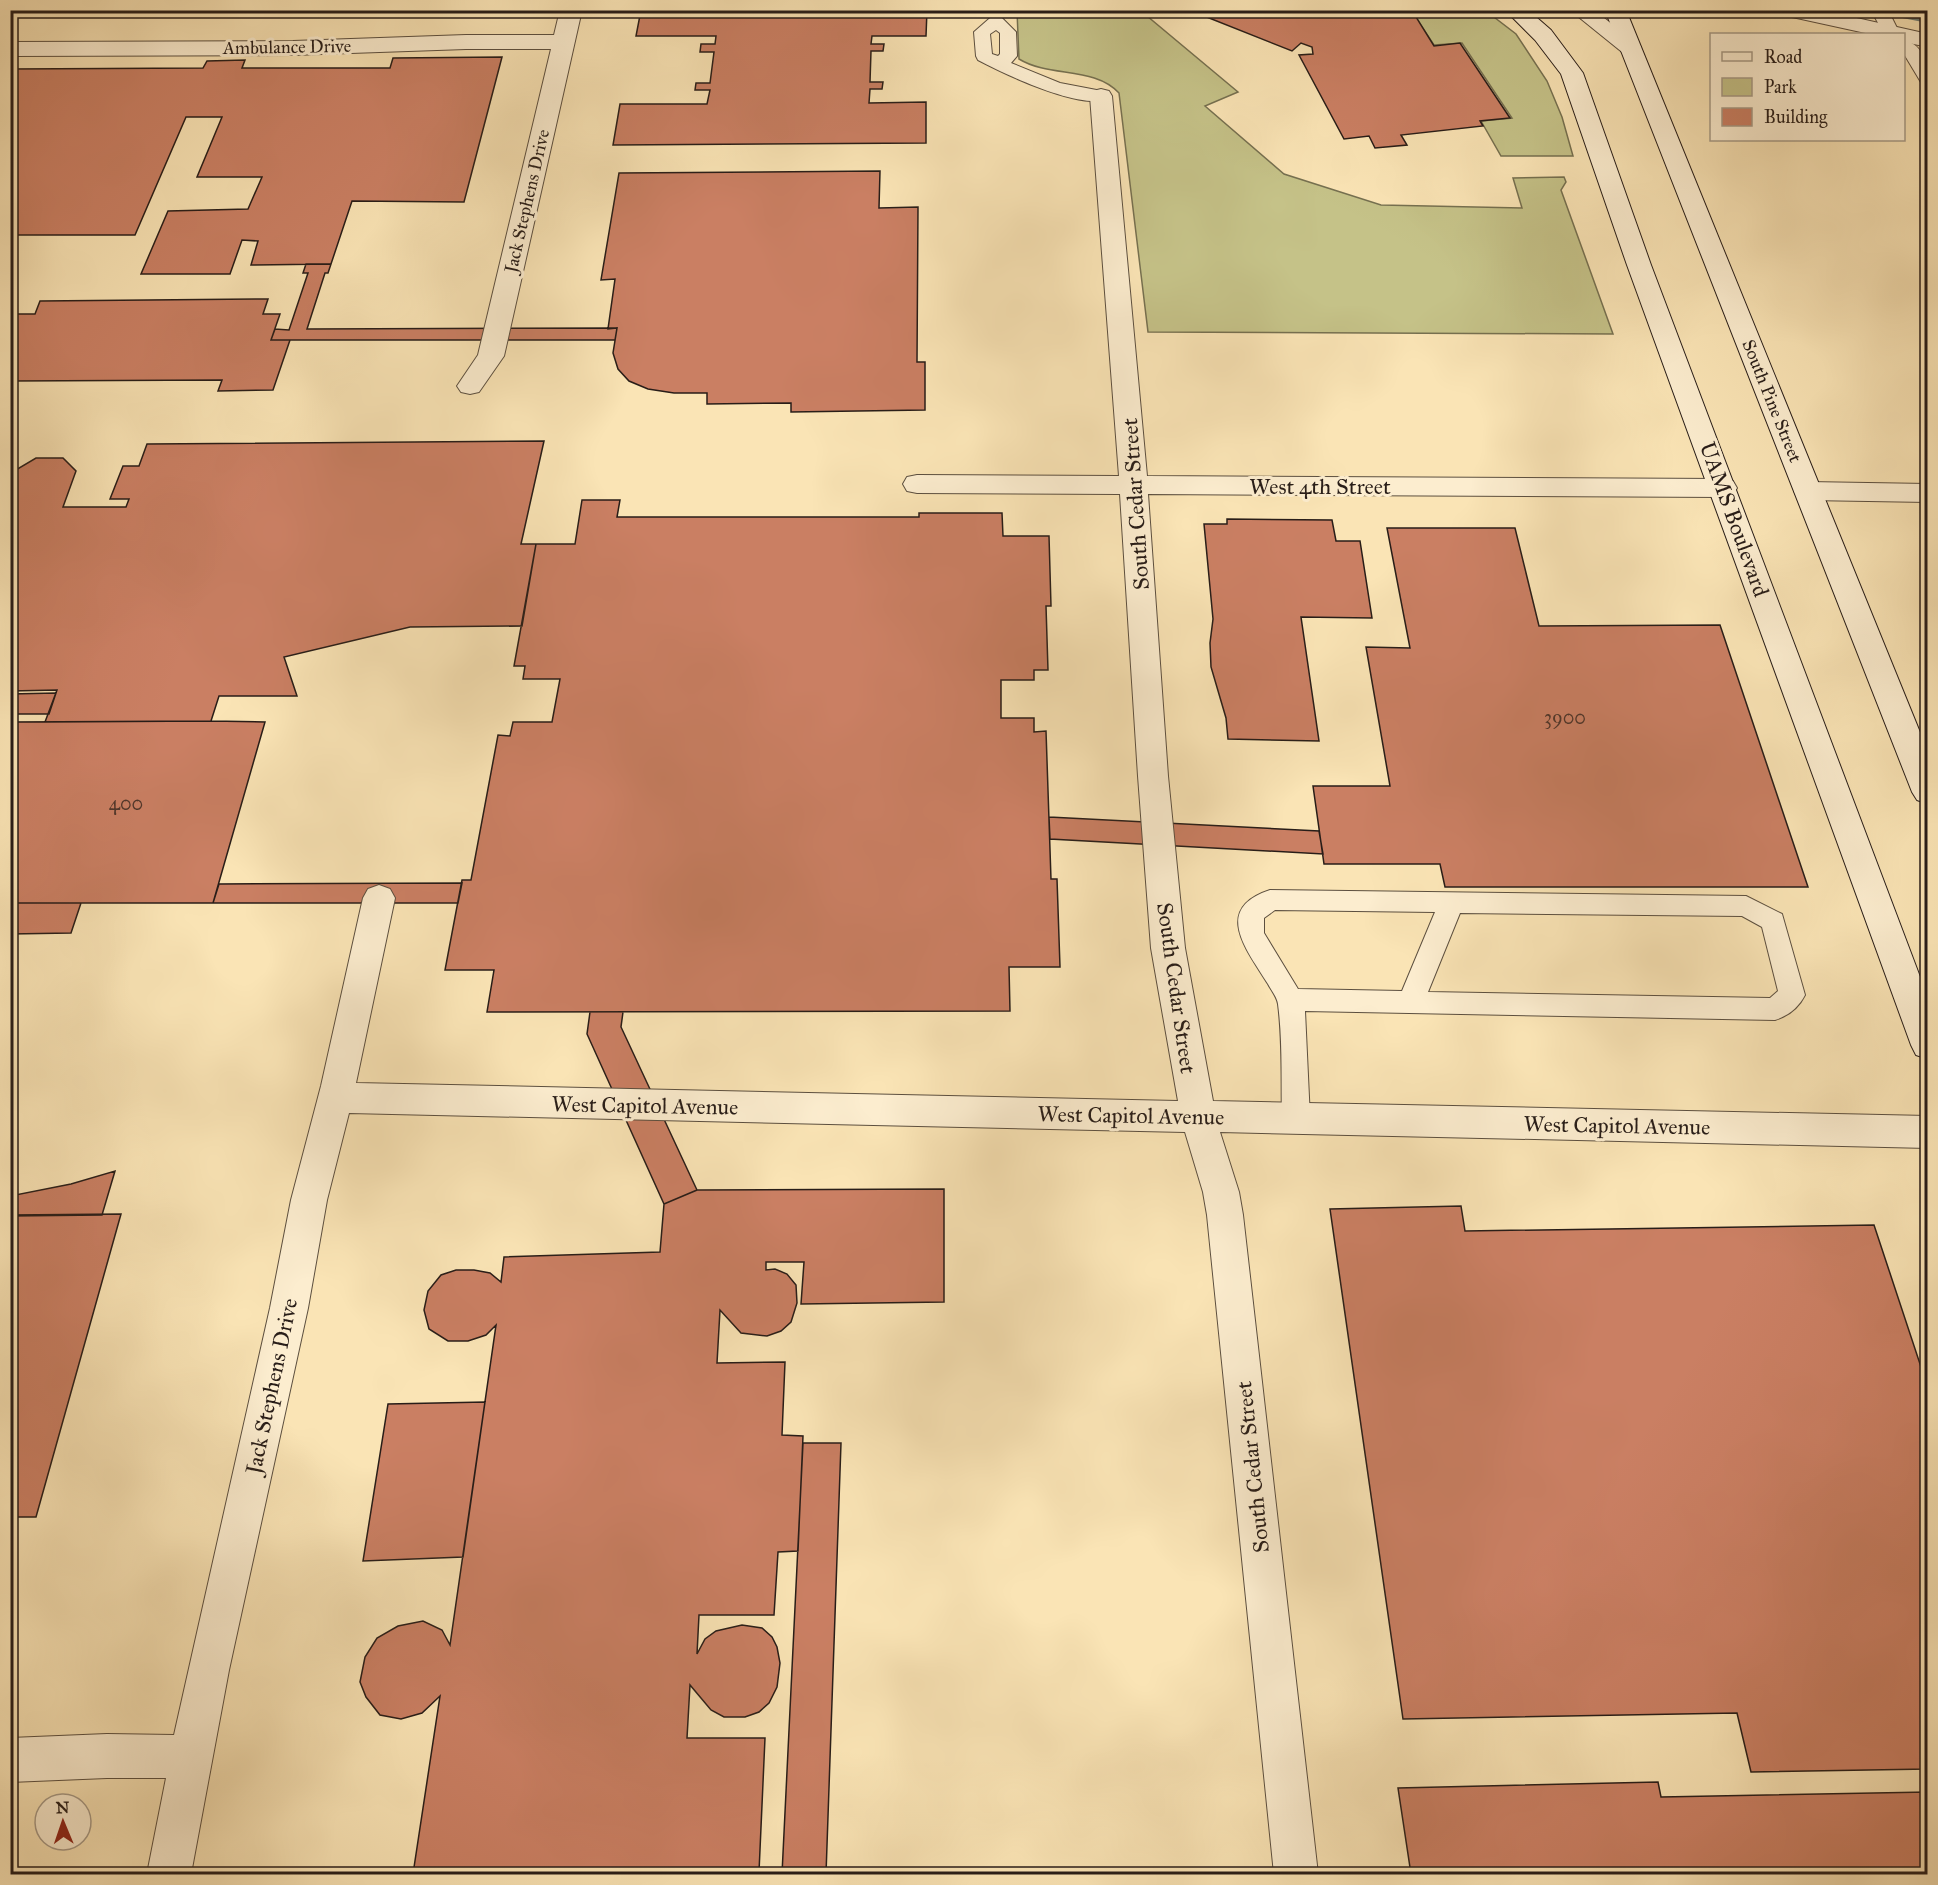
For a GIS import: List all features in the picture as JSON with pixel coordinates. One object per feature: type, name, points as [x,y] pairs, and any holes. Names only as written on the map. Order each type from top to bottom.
[{"type":"street","name":"Jack Stephens Drive","points":[[470,386],[491,356],[571,10]]},
{"type":"street","name":"UAMS Boulevard","points":[[1515,10],[1543,35],[1572,73],[1638,265],[1723,488],[1928,1045]]},
{"type":"street","points":[[1580,10],[1630,47]]},
{"type":"street","name":"South Pine Street","points":[[1616,10],[1926,782]]},
{"type":"street","points":[[1791,10],[1892,30]]},
{"type":"street","points":[[1905,34],[1928,41]]},
{"type":"street","name":"Ambulance Drive","points":[[10,49],[292,48],[466,42],[563,42]]},
{"type":"street","name":"South Cedar Street","points":[[1101,96],[1134,485],[1153,776],[1168,948],[1198,1117],[1226,1215],[1296,1875]]},
{"type":"street","name":"West 4th Street","points":[[917,484],[1723,488]]},
{"type":"street","points":[[1808,491],[1928,493]]},
{"type":"street","name":"Jack Stephens Drive","points":[[169,1875],[208,1670],[289,1308],[309,1200],[379,898]]},
{"type":"street","name":"West Capitol Avenue","points":[[334,1098],[1928,1132]]},
{"type":"street","points":[[10,1760],[107,1756],[193,1756]]},
{"type":"lane","points":[[999,64],[1009,56],[1008,32],[997,16],[982,32],[984,56],[999,64],[1047,86],[1101,96]]},
{"type":"lane","points":[[1905,45],[1928,80]]},
{"type":"lane","points":[[1291,999],[1775,1009],[1792,995],[1773,921],[1746,906],[1270,900],[1251,914],[1251,934],[1291,999],[1296,1119]]},
{"type":"lane","points":[[1411,1001],[1452,902]]},
{"type":"green space","points":[[1017,11],[1141,11],[1238,92],[1205,106],[1284,174],[1381,205],[1522,208],[1513,178],[1564,177],[1566,182],[1561,190],[1613,334],[1148,332],[1119,93],[1097,79],[1044,69],[1019,59]]},
{"type":"green space","points":[[1407,11],[1486,11],[1516,34],[1547,81],[1562,117],[1573,156],[1501,156],[1481,121],[1512,118],[1462,43],[1434,45],[1412,12]]},
{"type":"building","points":[[641,10],[927,10],[926,36],[872,36],[871,44],[884,44],[883,51],[871,51],[870,82],[883,82],[882,89],[870,89],[869,103],[926,102],[926,143],[613,145],[620,104],[707,104],[710,90],[695,90],[696,83],[710,83],[714,52],[700,52],[701,44],[715,44],[716,36],[636,36]]},
{"type":"building","points":[[1189,10],[1408,10],[1413,12],[1434,46],[1460,43],[1510,118],[1480,121],[1483,126],[1401,135],[1407,145],[1375,148],[1369,136],[1344,139],[1299,55],[1313,54],[1312,47],[1301,43],[1292,51]]},
{"type":"building","points":[[502,57],[464,202],[352,201],[331,264],[251,265],[258,241],[242,240],[230,274],[141,274],[168,211],[248,209],[262,177],[197,177],[222,117],[186,117],[135,235],[17,235],[10,248],[10,69],[203,68],[207,61],[245,60],[242,68],[390,68],[393,58]]},
{"type":"building","points":[[880,171],[879,208],[918,207],[917,362],[925,362],[925,410],[791,412],[791,403],[707,404],[707,393],[674,393],[648,389],[629,381],[618,369],[613,353],[617,328],[608,329],[615,279],[601,280],[619,173]]},
{"type":"building","points":[[306,264],[331,264],[328,273],[325,273],[307,329],[617,328],[615,340],[271,340],[275,329],[289,330],[308,273],[303,273]]},
{"type":"building","points":[[268,299],[263,314],[280,314],[271,340],[290,340],[273,390],[218,391],[222,380],[10,381],[10,328],[16,314],[35,314],[40,301]]},
{"type":"building","points":[[544,441],[521,544],[536,544],[522,626],[410,627],[284,657],[297,696],[219,696],[211,721],[45,722],[57,690],[10,691],[10,479],[14,471],[36,458],[63,458],[76,471],[63,507],[126,507],[129,499],[110,499],[123,466],[139,466],[147,444]]},
{"type":"building","points":[[582,500],[620,500],[617,517],[919,517],[919,513],[1002,513],[1003,536],[1049,536],[1051,606],[1046,606],[1048,670],[1034,670],[1034,680],[1001,680],[1001,718],[1034,718],[1034,732],[1046,731],[1051,879],[1057,879],[1060,967],[1009,967],[1010,1011],[487,1012],[494,970],[445,970],[462,880],[471,880],[498,735],[510,736],[513,722],[552,722],[560,679],[523,679],[525,666],[514,666],[536,544],[575,544]]},
{"type":"building","points":[[1227,519],[1332,520],[1336,541],[1360,541],[1372,618],[1301,617],[1319,741],[1228,739],[1226,718],[1211,667],[1210,643],[1213,619],[1204,524],[1227,524]]},
{"type":"building","points":[[1387,528],[1515,528],[1539,626],[1720,625],[1808,887],[1445,887],[1440,864],[1324,864],[1313,786],[1390,786],[1366,647],[1410,648]]},
{"type":"building","points":[[56,693],[49,714],[10,714],[10,694]]},
{"type":"building","points":[[10,722],[265,722],[213,903],[10,903]]},
{"type":"building","points":[[1049,817],[1319,831],[1323,854],[1050,839]]},
{"type":"building","points":[[462,883],[458,903],[213,903],[219,884]]},
{"type":"building","points":[[10,903],[81,903],[71,933],[10,934]]},
{"type":"building","points":[[590,1012],[623,1012],[621,1027],[697,1190],[664,1204],[587,1034]]},
{"type":"building","points":[[115,1171],[102,1215],[10,1216],[10,1196],[71,1184]]},
{"type":"building","points":[[944,1189],[944,1302],[801,1304],[804,1262],[766,1262],[766,1270],[775,1269],[787,1274],[796,1285],[797,1303],[791,1322],[781,1331],[767,1336],[741,1333],[720,1310],[717,1363],[785,1362],[782,1435],[803,1436],[798,1551],[778,1552],[774,1615],[699,1615],[697,1654],[705,1639],[716,1631],[742,1625],[762,1628],[772,1637],[777,1647],[780,1663],[777,1687],[769,1703],[759,1712],[745,1717],[724,1717],[711,1710],[690,1685],[687,1738],[765,1738],[759,1872],[413,1874],[440,1696],[422,1713],[401,1719],[380,1715],[366,1697],[360,1682],[365,1657],[377,1638],[398,1626],[423,1621],[442,1630],[450,1645],[496,1325],[486,1335],[468,1341],[448,1341],[429,1329],[424,1310],[428,1291],[441,1275],[456,1270],[490,1273],[501,1282],[504,1257],[660,1252],[664,1204],[697,1190]]},
{"type":"building","points":[[1461,1206],[1465,1231],[1874,1225],[1928,1388],[1928,1769],[1751,1772],[1737,1713],[1403,1719],[1330,1209]]},
{"type":"building","points":[[121,1214],[36,1517],[10,1517],[10,1215]]},
{"type":"building","points":[[485,1402],[463,1557],[363,1561],[388,1404]]},
{"type":"building","points":[[803,1443],[841,1443],[826,1874],[782,1874]]},
{"type":"building","points":[[1658,1782],[1661,1797],[1928,1792],[1928,1874],[1411,1874],[1398,1788]]},
{"type":"waterway","points":[[1866,10],[1928,20]]}]
